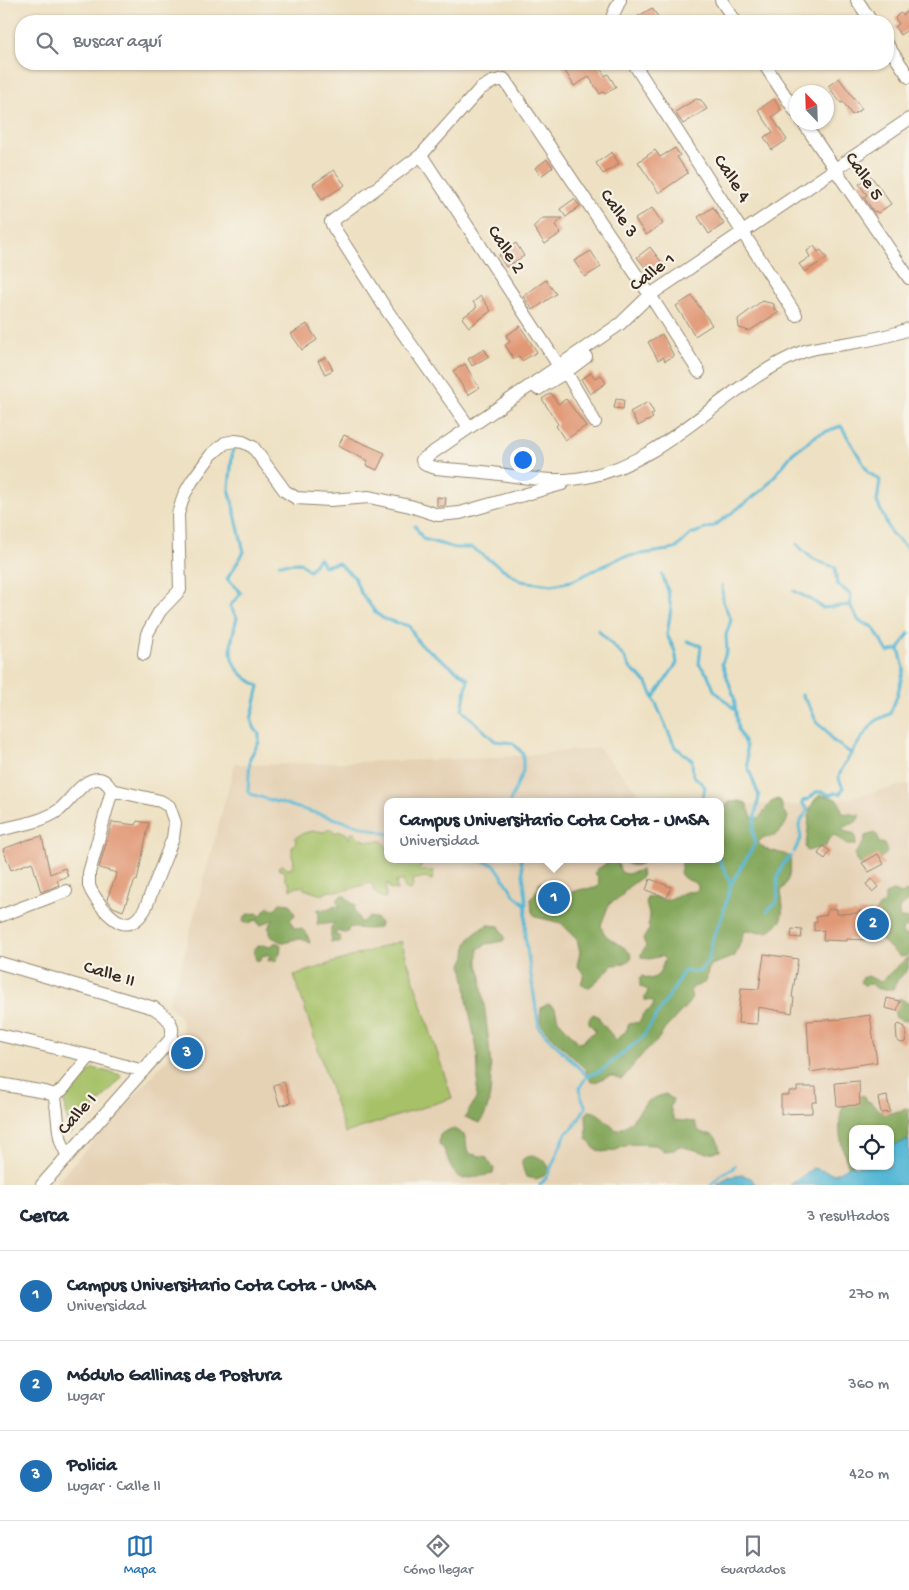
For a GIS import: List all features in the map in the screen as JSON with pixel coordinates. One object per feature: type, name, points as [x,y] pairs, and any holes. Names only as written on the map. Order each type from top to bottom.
[{"type":"street","points":[[613,15],[620,0]]},
{"type":"street","points":[[721,0],[731,15]]},
{"type":"street","points":[[857,0],[868,15]]},
{"type":"street","points":[[894,55],[909,77]]},
{"type":"street","name":"Calle 4","points":[[638,70],[796,315]]},
{"type":"street","points":[[768,70],[789,102]]},
{"type":"street","name":"Calle 3","points":[[421,155],[480,89],[492,82],[504,79],[650,295],[699,372]]},
{"type":"street","name":"Calle 1","points":[[469,427],[495,409],[525,396],[562,369],[592,352],[650,295],[909,119]]},
{"type":"street","name":"Calle 5","points":[[808,130],[909,278]]},
{"type":"street","points":[[421,155],[331,222],[386,309],[469,427],[422,460],[426,465],[436,468],[544,480],[585,478]]},
{"type":"street","name":"Calle 2","points":[[421,155],[595,422]]},
{"type":"street","points":[[144,654],[147,634],[160,611],[180,590],[178,514],[184,495],[211,455],[225,443],[243,442],[253,447],[285,491],[296,498],[330,500],[368,497],[410,506],[438,515],[460,514],[608,472],[634,461],[658,448],[751,381],[802,352],[873,340],[909,328]]},
{"type":"street","points":[[0,830],[38,819],[58,810],[81,787],[92,780],[99,779],[106,782],[112,790],[160,801],[169,806],[175,823],[173,838],[145,909],[139,919],[131,923],[121,923],[110,916],[94,897],[89,886],[89,873],[112,790]]},
{"type":"street","points":[[0,916],[66,891]]},
{"type":"street","name":"Calle II","points":[[0,963],[154,1008],[164,1015],[172,1025],[172,1035],[161,1051]]},
{"type":"street","points":[[0,1034],[143,1071]]},
{"type":"street","name":"Calle I","points":[[42,1185],[161,1051]]},
{"type":"street","points":[[54,1095],[62,1090],[90,1056]]},
{"type":"street","points":[[0,1084],[54,1095]]},
{"type":"street","points":[[54,1095],[58,1108],[63,1149],[68,1155]]},
{"type":"shaded area","points":[[599,748],[643,798],[384,798],[384,863],[724,863],[724,803],[813,806],[909,784],[909,1185],[54,1185],[170,1056],[183,1035],[181,1019],[168,1004],[179,972],[235,763],[249,765],[490,758]]},
{"type":"green space","points":[[821,795],[839,802],[842,813],[860,815],[854,823],[842,829],[843,831],[855,834],[856,845],[847,845],[834,835],[828,840],[826,846],[807,851],[805,846],[810,811],[812,804]]},
{"type":"green space","points":[[778,799],[781,801],[783,811],[788,816],[780,832],[773,836],[764,837],[758,842],[768,850],[790,857],[791,867],[789,875],[781,891],[783,907],[781,921],[768,932],[745,931],[735,956],[711,965],[706,982],[694,987],[690,991],[692,998],[688,1004],[622,1079],[610,1076],[591,1082],[585,1069],[542,1027],[540,1019],[541,1008],[548,1004],[555,1008],[558,1020],[579,1043],[594,1033],[595,1030],[589,1023],[589,1019],[593,1014],[598,1016],[616,1040],[626,1031],[629,1024],[640,1022],[643,1014],[652,1008],[654,1003],[645,1000],[648,991],[640,987],[640,978],[642,976],[651,979],[657,976],[665,959],[662,956],[649,959],[641,957],[646,946],[643,939],[650,928],[648,925],[650,918],[646,901],[647,897],[652,896],[669,900],[686,892],[698,890],[698,885],[684,878],[680,873],[682,863],[724,863],[724,809],[729,802],[740,801],[746,803],[752,817],[759,818],[771,802]]},
{"type":"green space","points":[[331,829],[334,833],[340,831],[346,833],[350,839],[350,834],[354,833],[360,839],[362,838],[366,841],[382,841],[384,843],[384,863],[422,863],[419,870],[421,872],[426,870],[434,871],[432,880],[425,877],[412,880],[413,886],[410,890],[406,889],[403,880],[396,882],[397,890],[390,889],[388,884],[386,884],[386,898],[378,895],[371,883],[342,891],[329,891],[322,895],[304,889],[303,885],[290,890],[290,884],[285,879],[285,871],[279,870],[278,867],[282,865],[288,869],[292,867],[294,860],[292,846],[296,842],[295,838],[306,832],[325,832]]},
{"type":"green space","points":[[875,833],[878,836],[878,842],[885,844],[887,851],[886,854],[868,867],[864,867],[856,861],[855,854],[864,842],[865,836]]},
{"type":"green space","points":[[607,863],[618,863],[621,872],[627,874],[641,870],[642,877],[627,888],[621,897],[609,904],[601,925],[607,936],[625,948],[632,957],[625,963],[612,965],[593,984],[585,987],[581,984],[584,974],[577,965],[580,952],[577,939],[561,923],[536,917],[532,912],[531,899],[539,887],[539,883],[543,882],[549,885],[551,891],[572,892],[596,888],[599,884],[595,873],[596,870]]},
{"type":"green space","points":[[627,863],[643,863],[639,865]]},
{"type":"green space","points":[[893,891],[902,894],[906,891],[909,893],[909,901],[899,908],[899,916],[909,919],[909,927],[902,929],[903,934],[909,936],[909,954],[900,957],[877,936],[876,910],[885,902],[885,894]]},
{"type":"green space","points":[[341,895],[356,905],[354,909],[361,923],[369,917],[376,918],[380,923],[379,927],[365,929],[351,927],[348,929],[348,932],[344,933],[337,931],[335,935],[340,936],[341,941],[331,942],[331,927],[335,923],[317,925],[319,914],[317,910],[327,910],[335,906],[340,908],[337,901]]},
{"type":"green space","points":[[280,903],[290,904],[295,915],[290,920],[294,928],[302,929],[307,934],[310,943],[302,939],[291,939],[288,942],[282,942],[270,936],[268,928],[274,919],[261,925],[258,923],[258,920],[252,921],[250,924],[243,921],[244,917],[248,914],[257,913],[261,916],[268,907],[275,909]]},
{"type":"green space","points":[[488,925],[499,926],[505,938],[503,941],[487,944],[478,949],[478,964],[481,974],[491,1074],[490,1095],[486,1111],[479,1123],[465,1117],[476,1099],[478,1077],[477,1050],[462,964],[466,956],[467,944],[471,937]]},
{"type":"green space","points":[[401,941],[452,1098],[345,1133],[294,975]]},
{"type":"green space","points":[[274,943],[281,945],[280,954],[277,956],[278,959],[273,962],[272,960],[268,961],[270,954],[262,956],[260,961],[256,960],[254,948],[262,945],[271,947]]},
{"type":"green space","points":[[909,956],[908,969],[897,981],[893,989],[878,989],[871,984],[864,985],[860,982],[862,978],[868,976],[880,982]]},
{"type":"green space","points":[[900,998],[909,1004],[909,1019],[904,1021],[896,1018],[894,1010],[895,1002]]},
{"type":"green space","points":[[93,1068],[121,1075],[122,1077],[70,1135],[65,1105],[62,1100]]},
{"type":"green space","points":[[666,1094],[673,1100],[670,1107],[674,1120],[695,1122],[700,1132],[715,1137],[720,1151],[707,1153],[679,1146],[674,1150],[664,1151],[656,1145],[630,1144],[616,1150],[602,1152],[595,1149],[587,1139],[586,1114],[589,1111],[600,1115],[616,1130],[628,1124],[647,1102]]},
{"type":"green space","points":[[863,1095],[867,1102],[869,1101],[884,1115],[909,1108],[909,1138],[894,1152],[894,1125],[849,1125],[849,1165],[840,1136],[840,1121],[843,1106],[855,1102],[857,1098]]},
{"type":"green space","points":[[451,1129],[464,1135],[467,1150],[471,1154],[486,1157],[494,1169],[493,1174],[464,1179],[454,1172],[443,1148],[439,1144],[440,1134]]},
{"type":"green space","points":[[536,1156],[544,1160],[549,1167],[544,1176],[536,1179],[526,1177],[522,1161],[526,1157]]},
{"type":"water","points":[[909,1140],[909,1185],[790,1185],[813,1168],[835,1174],[849,1166],[849,1170],[894,1170],[894,1145]]},
{"type":"water","points":[[742,1175],[751,1178],[756,1185],[717,1185],[728,1177]]},
{"type":"building","points":[[652,8],[657,15],[640,15]]},
{"type":"building","points":[[909,10],[909,29],[900,35],[895,27],[899,24],[895,18],[900,13],[903,15]]},
{"type":"building","points":[[565,70],[602,70],[605,76],[608,74],[616,87],[605,94],[603,92],[600,94],[589,77],[574,86]]},
{"type":"building","points":[[839,78],[862,109],[852,115],[843,102],[841,103],[834,94],[834,85],[829,85]]},
{"type":"building","points":[[696,99],[701,100],[707,109],[683,124],[675,112]]},
{"type":"building","points":[[774,99],[781,110],[772,117],[787,140],[772,150],[764,137],[773,132],[758,110]]},
{"type":"building","points":[[675,148],[680,155],[677,157],[688,173],[659,193],[638,162],[655,150],[660,157]]},
{"type":"building","points":[[612,152],[619,164],[603,174],[596,163]]},
{"type":"building","points":[[547,159],[553,167],[541,176],[535,168]]},
{"type":"building","points":[[334,170],[345,185],[322,200],[313,184]]},
{"type":"building","points":[[871,176],[891,204],[878,213],[874,212],[864,197],[867,195],[859,184]]},
{"type":"building","points":[[574,199],[580,206],[566,217],[560,209]]},
{"type":"building","points":[[713,207],[724,224],[709,234],[698,217]]},
{"type":"building","points":[[652,208],[663,224],[646,235],[635,219]]},
{"type":"building","points":[[543,218],[563,218],[555,225],[561,233],[545,244],[533,227]]},
{"type":"building","points":[[516,243],[524,256],[506,267],[499,255]]},
{"type":"building","points":[[814,246],[818,252],[821,250],[827,258],[805,272],[799,264],[810,257],[807,251]]},
{"type":"building","points":[[650,247],[665,267],[652,276],[637,257]]},
{"type":"building","points":[[591,251],[601,267],[585,277],[574,261]]},
{"type":"building","points":[[546,280],[556,294],[533,310],[523,296]]},
{"type":"building","points":[[481,296],[491,311],[469,327],[462,318],[477,307],[473,302]]},
{"type":"building","points":[[692,296],[712,325],[695,336],[676,306]]},
{"type":"building","points":[[762,301],[774,304],[774,309],[779,312],[749,331],[739,328],[738,319]]},
{"type":"building","points":[[307,324],[317,340],[302,350],[291,334]]},
{"type":"building","points":[[520,326],[537,352],[522,361],[519,356],[514,359],[505,345],[510,342],[506,336]]},
{"type":"building","points":[[662,334],[674,356],[665,361],[663,357],[658,360],[648,342]]},
{"type":"building","points":[[484,349],[489,356],[472,366],[468,359]]},
{"type":"building","points":[[326,357],[333,370],[325,374],[318,361]]},
{"type":"building","points":[[465,364],[479,388],[468,395],[453,371]]},
{"type":"building","points":[[591,373],[595,378],[601,375],[606,383],[590,394],[581,379]]},
{"type":"building","points":[[551,393],[558,404],[566,399],[586,426],[565,440],[556,426],[558,424],[542,399]]},
{"type":"building","points":[[616,399],[624,400],[623,409],[614,408]]},
{"type":"building","points":[[648,402],[654,413],[651,415],[653,418],[638,426],[630,412]]},
{"type":"building","points":[[344,435],[385,453],[377,470],[366,465],[368,461],[338,446]]},
{"type":"building","points":[[437,497],[446,498],[445,506],[437,506]]},
{"type":"building","points":[[137,821],[149,823],[137,881],[135,880],[123,911],[113,907],[107,899],[117,873],[99,868],[112,822],[136,825]]},
{"type":"building","points":[[42,836],[50,874],[65,868],[68,876],[57,880],[59,885],[41,892],[32,862],[11,870],[3,849]]},
{"type":"building","points":[[823,846],[830,851],[825,859],[818,854]]},
{"type":"building","points":[[878,854],[884,864],[869,872],[862,863]]},
{"type":"building","points":[[650,879],[671,887],[667,898],[646,890]]},
{"type":"building","points":[[872,879],[878,887],[872,892],[866,884]]},
{"type":"building","points":[[829,909],[837,909],[837,914],[859,913],[859,911],[879,912],[878,938],[866,937],[866,940],[847,939],[847,941],[823,940],[824,930],[814,931],[814,922],[817,922],[816,917],[826,915]]},
{"type":"building","points":[[792,929],[802,930],[801,938],[791,937]]},
{"type":"building","points":[[764,954],[798,959],[792,997],[794,998],[792,1013],[758,1007],[757,1024],[738,1023],[741,988],[759,989]]},
{"type":"building","points":[[887,998],[900,1001],[897,1011],[885,1008]]},
{"type":"building","points":[[870,1015],[877,1062],[810,1072],[807,1021]]},
{"type":"building","points":[[899,1024],[905,1027],[906,1037],[905,1042],[902,1043],[897,1039],[896,1027]]},
{"type":"building","points":[[859,1081],[860,1105],[837,1106],[835,1083]]},
{"type":"building","points":[[284,1082],[291,1103],[280,1106],[273,1085]]},
{"type":"building","points":[[797,1087],[816,1087],[817,1102],[812,1102],[812,1113],[781,1114],[781,1095],[789,1095],[789,1091],[797,1091]]},
{"type":"building","points":[[887,1096],[890,1112],[881,1113],[878,1098]]},
{"type":"waterway","points":[[415,526],[423,539],[455,548],[472,548],[521,581],[552,585],[572,581],[622,557],[675,549],[691,534],[714,526],[764,489],[793,453],[817,435],[841,426],[869,473],[880,480],[877,502],[891,533],[909,550]]},
{"type":"waterway","points":[[233,446],[229,488],[244,552],[227,579],[241,593],[230,606],[237,618],[231,649],[232,658],[240,672],[259,686],[251,720],[259,734],[259,742],[250,758],[248,791],[250,794],[384,833]]},
{"type":"waterway","points":[[797,544],[814,559],[835,567],[837,584],[850,594],[851,607],[859,621],[873,627],[888,652],[899,649]]},
{"type":"waterway","points":[[279,564],[301,563],[309,571],[319,558],[324,566],[338,563],[354,577],[361,593],[376,613],[384,619],[409,626],[419,643],[468,679],[462,710],[495,741],[513,743],[523,754],[523,771],[512,798]]},
{"type":"waterway","points":[[654,697],[677,663],[675,651],[667,635],[671,608],[668,591],[662,575]]},
{"type":"waterway","points":[[540,1185],[547,1177],[566,1133],[573,1128],[586,1107],[581,1097],[580,1087],[587,1076],[601,1071],[643,1037],[682,973],[685,971],[699,972],[708,961],[714,934],[721,920],[731,884],[755,844],[753,830],[759,796],[748,767],[746,746],[738,729],[734,697],[722,663],[727,651],[726,635],[731,620],[723,602],[722,585]]},
{"type":"waterway","points":[[794,591],[823,608],[850,605]]},
{"type":"waterway","points":[[598,630],[624,657],[631,669],[647,683],[675,747],[692,760],[693,775],[705,787],[703,798]]},
{"type":"waterway","points":[[794,852],[801,838],[800,822],[808,810],[802,803],[803,801],[809,799],[816,792],[830,795],[834,793],[840,794],[843,788],[839,777],[849,758],[872,725],[890,714],[904,669],[899,649],[909,633]]},
{"type":"waterway","points":[[687,641],[701,646],[699,664],[708,675],[714,690],[734,709]]},
{"type":"waterway","points":[[802,695],[817,723],[826,730],[832,740],[852,754]]},
{"type":"waterway","points":[[767,911],[776,903],[778,897],[777,878],[783,864],[791,856]]},
{"type":"waterway","points":[[488,863],[495,865],[515,896],[526,905]]},
{"type":"waterway","points":[[522,863],[526,898],[525,936],[539,1028],[587,1076]]},
{"type":"waterway","points":[[721,863],[731,884]]},
{"type":"waterway","points":[[711,1185],[723,1173],[732,1169],[735,1165]]},
{"type":"place","name":"Campus Universitario Cota Cota - UMSA","points":[[554,898]]},
{"type":"place","name":"Módulo Gallinas de Postura","points":[[873,924]]},
{"type":"place","name":"Policia","points":[[187,1053]]}]
